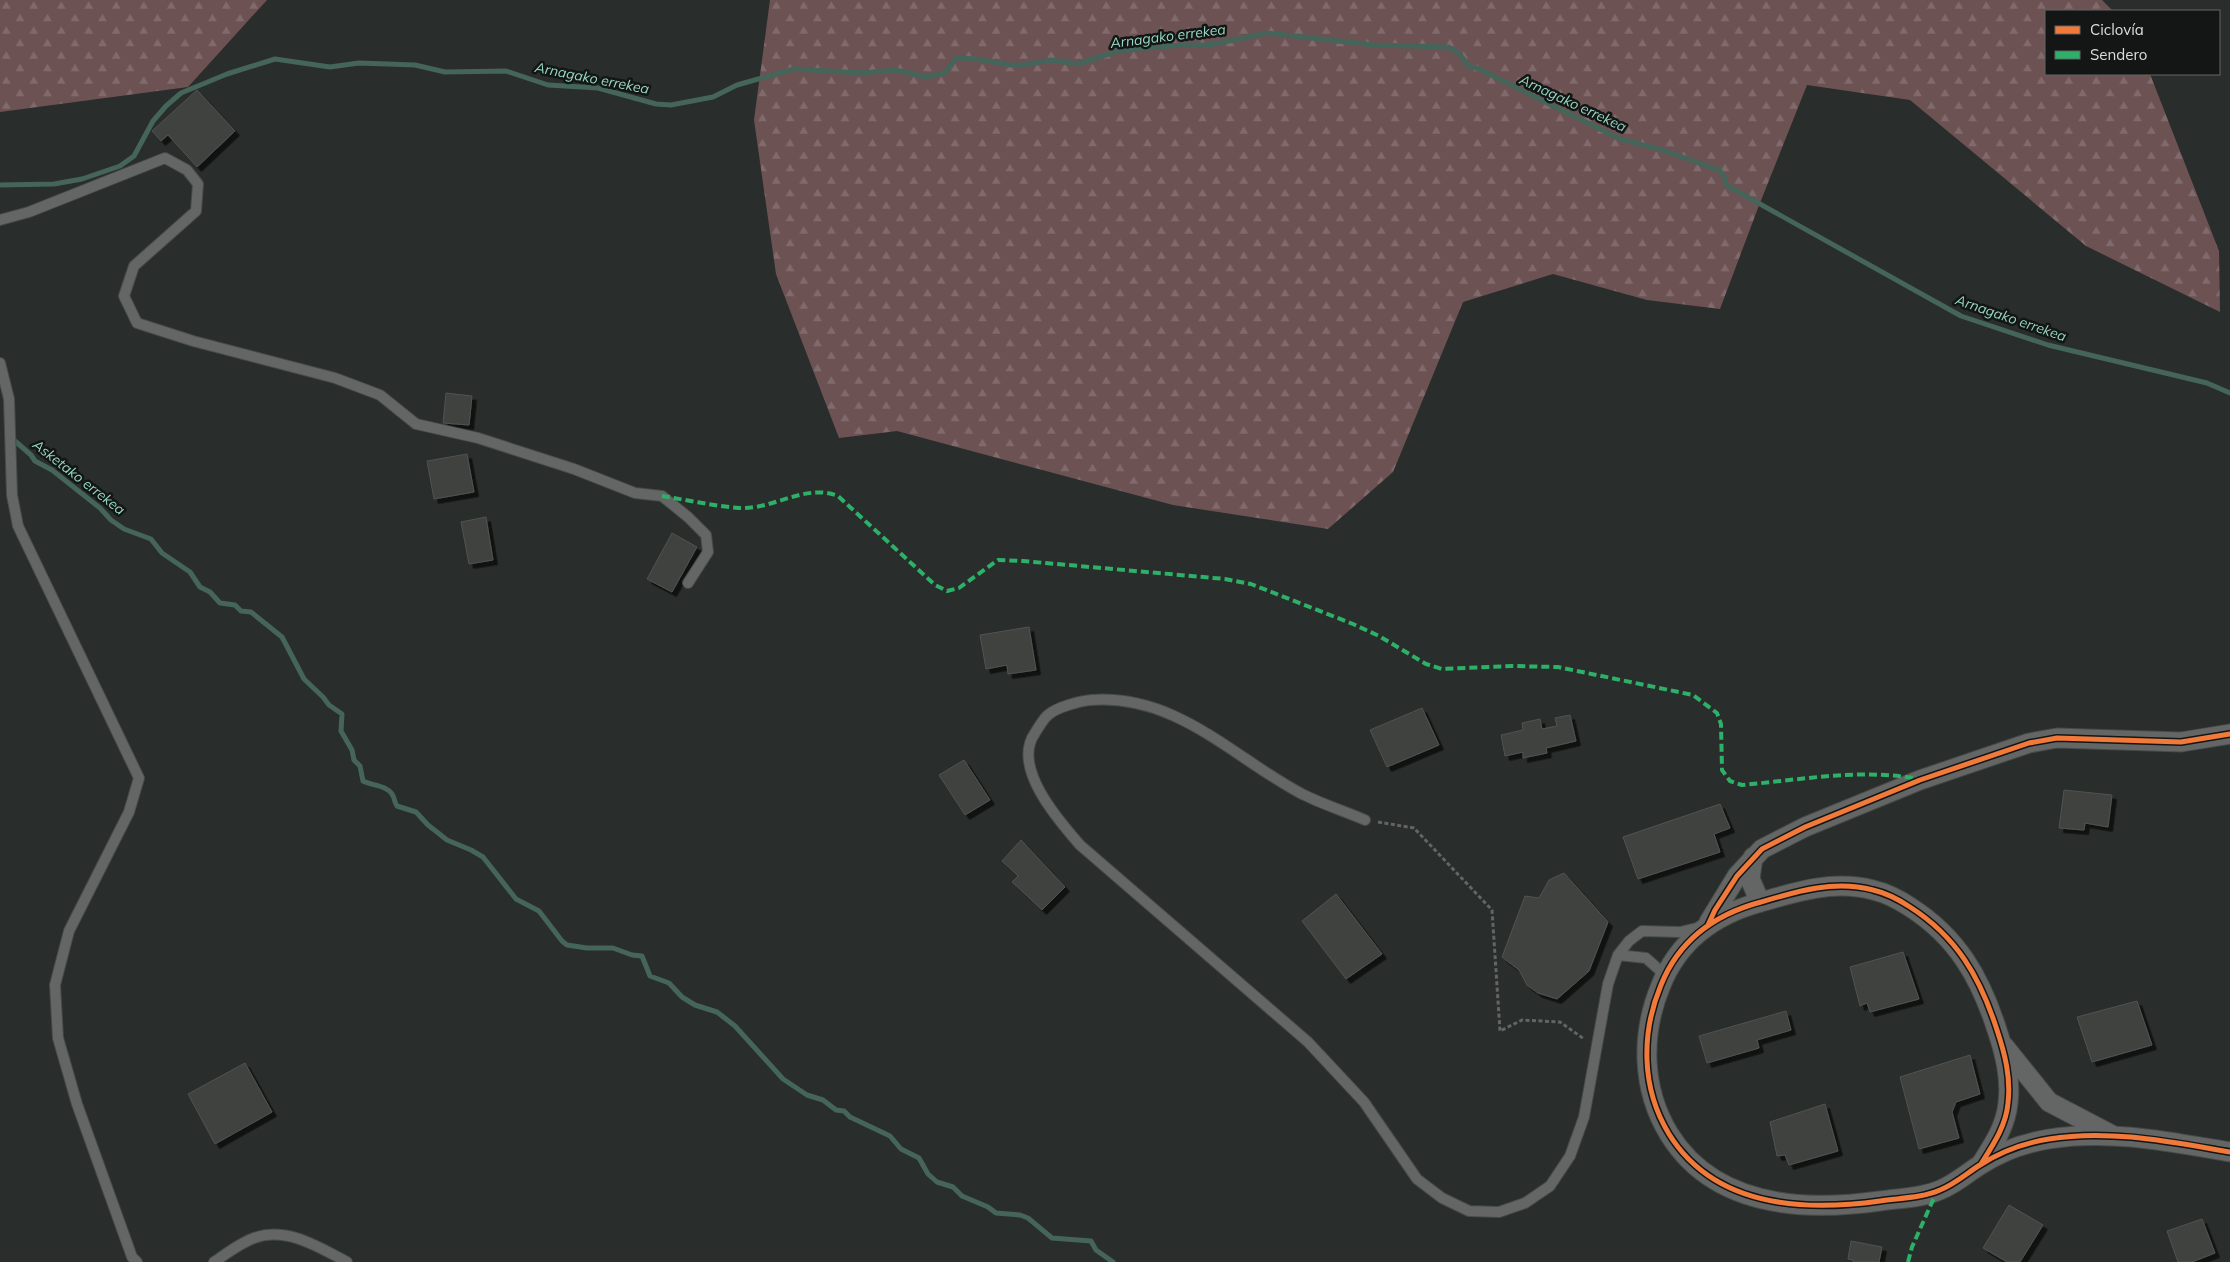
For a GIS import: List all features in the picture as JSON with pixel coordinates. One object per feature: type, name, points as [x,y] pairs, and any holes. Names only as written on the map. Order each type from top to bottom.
[{"type":"street","points":[[1708,925],[1737,876],[1752,857],[1774,842],[1805,827],[1920,780],[2029,743],[2057,738],[2181,742],[2230,734]]},
{"type":"street","points":[[1752,857],[1750,879],[1760,902]]},
{"type":"street","points":[[1981,1164],[1999,1134],[2008,1106],[2009,1078],[2002,1043],[1990,1006],[1970,967],[1954,942],[1927,917],[1897,898],[1877,890],[1841,885],[1821,886],[1731,910],[1708,925],[1691,940],[1665,975],[1656,995],[1649,1023],[1646,1061],[1649,1084],[1663,1125],[1687,1159],[1720,1184],[1746,1196],[1770,1201],[1804,1204],[1867,1203],[1937,1191],[2015,1146],[2051,1138],[2113,1135],[2230,1152]]},
{"type":"street","points":[[2002,1043],[2049,1102],[2113,1135]]},
{"type":"lane","points":[[0,220],[29,212],[165,158],[187,170],[198,184],[196,211],[134,266],[124,296],[137,323],[193,341],[335,378],[380,395],[416,424],[478,438],[574,469],[635,493],[662,496],[688,517],[706,535],[708,552],[688,583]]},
{"type":"lane","points":[[0,363],[9,399],[12,495],[18,526],[139,778],[129,812],[69,931],[55,985],[58,1038],[77,1104],[132,1256],[137,1262]]},
{"type":"lane","points":[[1365,820],[1302,794],[1186,721],[1147,705],[1108,699],[1078,701],[1049,714],[1033,736],[1028,756],[1038,789],[1050,808],[1080,846],[1308,1042],[1364,1102],[1417,1179],[1442,1198],[1469,1211],[1500,1212],[1524,1203],[1550,1186],[1570,1156],[1584,1117],[1608,984],[1618,955],[1629,941],[1642,931],[1680,932],[1708,925]]},
{"type":"lane","points":[[1618,955],[1646,958],[1665,975]]},
{"type":"lane","points":[[214,1262],[254,1238],[276,1234],[307,1241],[346,1262]]},
{"type":"path","points":[[1365,820],[1414,828],[1492,910],[1500,1031],[1522,1020],[1560,1022],[1580,1035],[1595,1053]]},
{"type":"green space","points":[[0,0],[267,0],[188,87],[0,112]]},
{"type":"green space","points":[[770,0],[2102,0],[2112,10],[2045,10],[2045,75],[2150,75],[2219,251],[2220,312],[2086,246],[1910,100],[1807,85],[1720,309],[1647,300],[1553,274],[1463,302],[1393,472],[1328,529],[1173,505],[897,431],[839,438],[776,274],[754,120]]},
{"type":"building","points":[[197,90],[235,131],[197,167],[168,135],[161,141],[152,131]]},
{"type":"building","points":[[446,393],[472,396],[469,425],[443,423]]},
{"type":"building","points":[[467,454],[474,492],[434,499],[427,461]]},
{"type":"building","points":[[486,517],[493,560],[469,564],[461,522]]},
{"type":"building","points":[[672,533],[697,547],[672,592],[647,579]]},
{"type":"building","points":[[1029,627],[1036,670],[1008,674],[1007,665],[986,669],[980,635]]},
{"type":"building","points":[[1422,708],[1439,745],[1387,767],[1370,730]]},
{"type":"building","points":[[1570,715],[1576,741],[1546,748],[1547,753],[1523,758],[1523,752],[1505,756],[1501,735],[1523,730],[1522,723],[1540,719],[1542,729],[1557,726],[1555,718]]},
{"type":"building","points":[[964,760],[990,800],[965,815],[939,775]]},
{"type":"building","points":[[2064,790],[2112,795],[2108,827],[2085,823],[2084,830],[2059,828]]},
{"type":"building","points":[[1720,804],[1730,828],[1714,834],[1720,852],[1638,879],[1623,837]]},
{"type":"building","points":[[1021,840],[1065,887],[1042,910],[1012,882],[1018,876],[1002,861]]},
{"type":"building","points":[[1564,873],[1608,922],[1589,971],[1557,999],[1538,993],[1527,985],[1519,970],[1502,957],[1525,896],[1539,898],[1549,880]]},
{"type":"building","points":[[1336,894],[1382,954],[1346,979],[1302,921]]},
{"type":"building","points":[[1903,952],[1919,999],[1870,1012],[1867,1003],[1860,1006],[1850,967]]},
{"type":"building","points":[[2137,1001],[2152,1045],[2092,1062],[2077,1017]]},
{"type":"building","points":[[1786,1011],[1791,1030],[1757,1040],[1759,1048],[1707,1063],[1699,1036]]},
{"type":"building","points":[[1970,1055],[1980,1094],[1956,1102],[1952,1112],[1959,1138],[1919,1149],[1900,1077]]},
{"type":"building","points":[[245,1063],[272,1112],[215,1144],[188,1094]]},
{"type":"building","points":[[1825,1104],[1838,1151],[1789,1165],[1785,1155],[1777,1156],[1770,1122]]},
{"type":"building","points":[[2009,1205],[2043,1225],[2020,1262],[2007,1262],[1983,1248]]},
{"type":"building","points":[[2202,1219],[2215,1253],[2192,1262],[2178,1262],[2167,1231]]},
{"type":"building","points":[[1851,1241],[1882,1247],[1879,1262],[1853,1262],[1853,1260],[1848,1259]]},
{"type":"waterway","name":"Arnagako errekea","points":[[0,185],[54,184],[82,179],[120,166],[134,156],[153,121],[181,93],[227,74],[275,59],[330,67],[359,63],[415,65],[445,72],[506,71],[548,85],[598,88],[656,104],[671,105],[713,97],[737,85],[794,69],[861,73],[896,70],[925,77],[945,73],[956,58],[976,59],[1010,65],[1024,65],[1051,60],[1078,64],[1118,51],[1179,45],[1209,45],[1267,33],[1374,45],[1448,47],[1459,53],[1469,67],[1477,68],[1620,139],[1662,150],[1719,170],[1724,176],[1726,185],[1961,316],[2048,345],[2207,383],[2230,393]]},
{"type":"waterway","name":"Asketako errekea","points":[[15,441],[35,461],[52,470],[100,508],[111,520],[124,529],[151,539],[162,553],[190,572],[200,587],[210,592],[220,603],[235,605],[241,611],[251,612],[282,637],[304,679],[329,705],[342,714],[341,731],[352,750],[354,760],[360,766],[363,781],[383,787],[393,796],[397,806],[416,812],[428,825],[447,840],[483,857],[516,899],[539,911],[567,945],[587,948],[613,948],[632,955],[642,956],[650,976],[669,983],[682,997],[695,1005],[717,1012],[735,1026],[783,1079],[807,1095],[823,1100],[836,1110],[844,1111],[850,1117],[890,1136],[901,1149],[919,1158],[928,1174],[937,1182],[953,1187],[962,1196],[988,1207],[996,1213],[1020,1215],[1028,1218],[1052,1238],[1091,1241],[1096,1250],[1113,1262]]},
{"type":"marked path","points":[[662,496],[739,508],[752,508],[813,493],[826,493],[838,496],[935,585],[947,591],[959,588],[998,560],[1225,579],[1251,584],[1353,624],[1379,636],[1426,664],[1442,669],[1512,666],[1558,667],[1693,695],[1717,713],[1721,724],[1722,770],[1730,781],[1742,785],[1853,775],[1896,776],[1918,779]]},
{"type":"marked path","points":[[1908,1262],[1912,1247],[1937,1191]]},
{"type":"cycle path","points":[[1708,925],[1715,910],[1737,876],[1762,849],[1805,827],[1920,780],[2029,743],[2057,738],[2181,742],[2230,734]]},
{"type":"cycle path","points":[[1981,1164],[1998,1135],[2007,1111],[2009,1084],[2003,1048],[1983,993],[1965,960],[1941,931],[1910,907],[1887,895],[1859,887],[1816,888],[1761,902],[1729,914],[1701,931],[1678,955],[1661,985],[1654,1003],[1650,1022],[1647,1060],[1653,1098],[1669,1134],[1688,1158],[1710,1177],[1735,1190],[1762,1199],[1791,1204],[1820,1205],[1850,1204],[1918,1196],[1945,1188],[1988,1160],[2013,1148],[2049,1139],[2072,1136],[2094,1135],[2140,1138],[2230,1152]]}]
